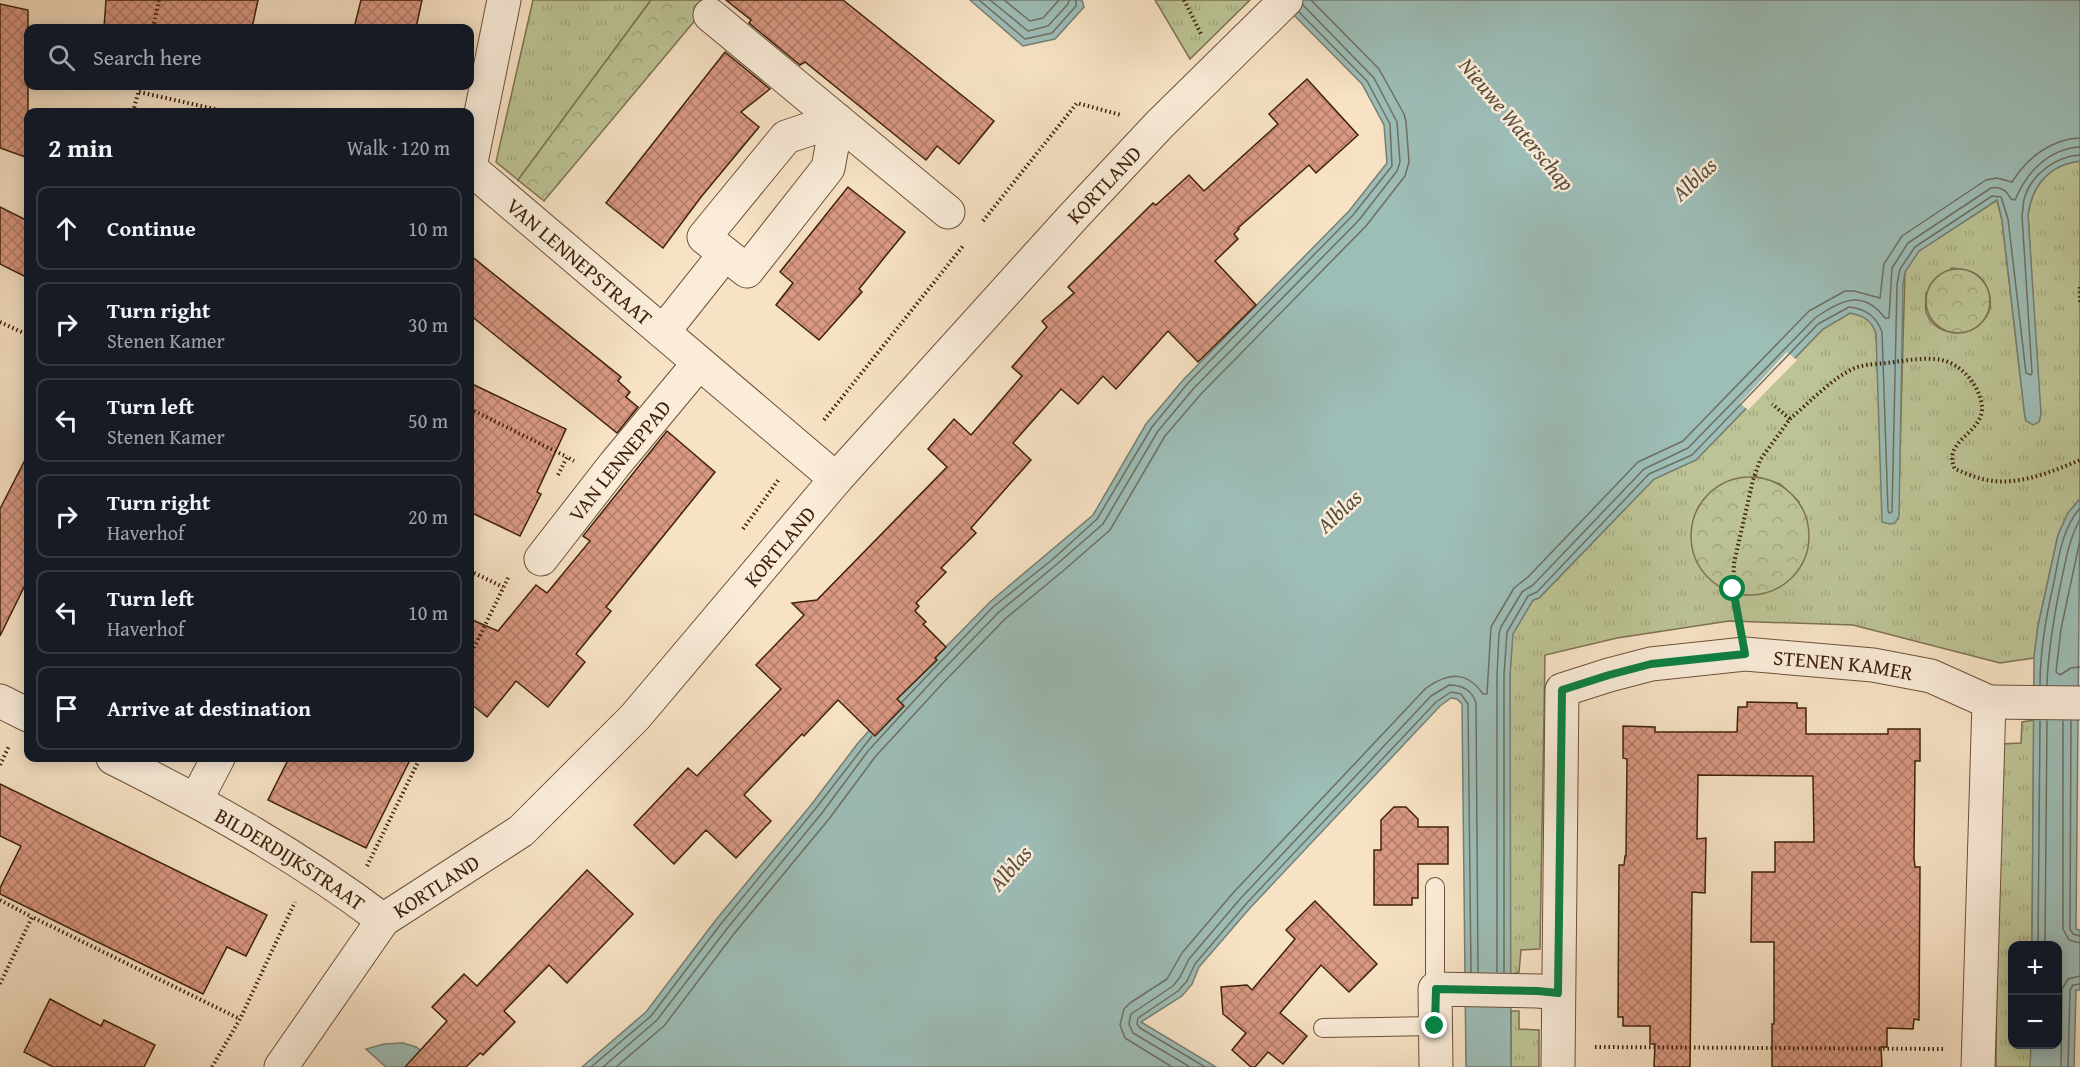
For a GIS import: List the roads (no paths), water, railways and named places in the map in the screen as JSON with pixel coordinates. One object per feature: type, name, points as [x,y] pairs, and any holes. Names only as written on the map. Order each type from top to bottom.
[{"type":"street","name":"VAN LENNEPSTRAAT","points":[[474,148],[504,0]]},
{"type":"street","name":"KORTLAND","points":[[281,1067],[383,920],[521,831],[634,717],[836,479],[1064,226],[1159,125],[1279,7]]},
{"type":"street","points":[[710,15],[948,212]]},
{"type":"street","points":[[837,120],[828,168],[747,271],[704,237],[786,136],[837,120]]},
{"type":"street","name":"VAN LENNEPSTRAAT","points":[[474,171],[836,479]]},
{"type":"street","name":"VAN LENNEPSTRAAT","points":[[663,332],[726,254]]},
{"type":"street","name":"VAN LENNEPPAD","points":[[541,559],[615,464],[699,363]]},
{"type":"street","name":"STENEN KAMER","points":[[1558,1057],[1548,992],[1562,690],[1651,664],[1745,654],[1873,665],[1930,676],[1989,702]]},
{"type":"street","points":[[0,700],[24,713]]},
{"type":"street","points":[[1978,1058],[1989,702],[2080,703]]},
{"type":"street","name":"BILDERDIJKSTRAAT","points":[[121,762],[196,800],[311,868],[383,920]]},
{"type":"street","name":"BILDERDIJKSTRAAT","points":[[196,800],[216,762]]},
{"type":"street","points":[[1436,1066],[1435,1026],[1444,989],[1548,992]]},
{"type":"lane","points":[[1435,887],[1444,989]]},
{"type":"lane","points":[[1323,1028],[1435,1026]]},
{"type":"water","points":[[970,0],[1082,0],[1084,7],[1055,39],[1023,46]]},
{"type":"water","points":[[1275,0],[2080,0],[2080,161],[2059,167],[2044,178],[2033,194],[2028,215],[2041,414],[2039,422],[2033,425],[2026,421],[2025,417],[2002,220],[1997,200],[1919,251],[1905,272],[1899,516],[1895,523],[1882,522],[1876,333],[1866,319],[1850,313],[1823,329],[1696,460],[1654,479],[1539,598],[1533,600],[1513,634],[1510,675],[1511,1067],[1466,1067],[1462,704],[1457,699],[1451,698],[1440,706],[1250,908],[1199,967],[1192,984],[1182,996],[1141,1022],[1216,1067],[582,1067],[646,1012],[715,921],[811,805],[858,743],[925,668],[990,602],[1093,515],[1146,424],[1184,379],[1349,211],[1387,163],[1384,125],[1362,84],[1285,6]]},
{"type":"water","points":[[2080,499],[2076,929],[2080,930],[2080,990],[2076,990],[2074,1067],[2030,1067],[2031,1049],[2062,1049],[2062,941],[2032,941],[2034,657],[2038,626],[2058,535],[2068,513]]},
{"type":"water","points":[[403,1043],[416,1047],[445,1067],[386,1067],[366,1049],[384,1044]]},
{"type":"water label","name":"Nieuwe Waterschap","points":[[1517,124]]},
{"type":"water label","name":"Alblas","points":[[1694,179]]},
{"type":"water label","name":"Alblas","points":[[1339,511]]},
{"type":"water label","name":"Alblas","points":[[1010,868]]}]
